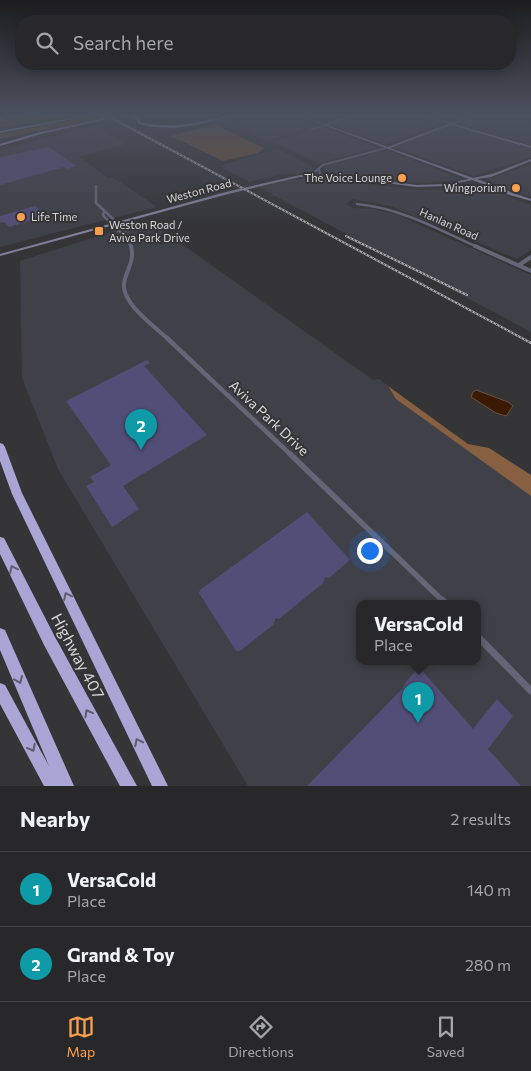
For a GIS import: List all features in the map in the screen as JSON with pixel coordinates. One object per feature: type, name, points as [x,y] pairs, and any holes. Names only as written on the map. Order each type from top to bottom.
[{"type":"highway","points":[[0,448],[17,494],[160,786]]},
{"type":"highway","name":"Highway 407","points":[[0,542],[49,640],[129,786]]},
{"type":"highway","points":[[0,636],[66,786]]},
{"type":"highway","points":[[0,690],[52,786]]},
{"type":"main road","points":[[401,153],[531,200]]},
{"type":"main road","name":"Weston Road","points":[[313,176],[419,188],[452,186],[492,175],[531,160]]},
{"type":"main road","name":"Weston Road","points":[[0,253],[254,185],[296,177],[320,175],[418,186],[444,185],[475,180]]},
{"type":"street","points":[[313,176],[323,165],[369,153]]},
{"type":"street","points":[[319,169],[320,175]]},
{"type":"street","points":[[96,186],[96,203],[104,212],[103,215],[118,232],[124,234]]},
{"type":"street","name":"Hanlan Road","points":[[357,204],[377,206],[407,215],[531,271]]},
{"type":"street","points":[[104,212],[109,213],[117,221]]},
{"type":"street","name":"Aviva Park Drive","points":[[117,221],[125,230],[124,234],[134,248],[134,255],[124,284],[124,291],[128,301],[394,552],[442,600]]},
{"type":"street","points":[[519,265],[531,257]]},
{"type":"street","points":[[481,640],[531,691]]},
{"type":"shaded area","points":[[0,153],[95,153],[79,157],[108,178],[114,178],[157,207],[0,247]]},
{"type":"shaded area","points":[[206,153],[258,153],[258,153],[223,161]]},
{"type":"shaded area","points":[[264,153],[285,153],[312,166],[312,172],[279,175],[249,182],[219,166]]},
{"type":"shaded area","points":[[296,153],[360,153],[319,163]]},
{"type":"shaded area","points":[[376,153],[393,153],[461,179],[428,183],[397,182],[327,172],[324,167]]},
{"type":"shaded area","points":[[410,153],[531,153],[531,157],[474,176]]},
{"type":"shaded area","points":[[531,164],[531,197],[486,180]]},
{"type":"shaded area","points":[[290,180],[332,180],[418,190],[446,190],[476,185],[531,205],[531,250],[517,259],[390,206],[352,199],[346,204],[353,208],[374,209],[398,215],[531,275],[531,332],[258,187]]},
{"type":"shaded area","points":[[148,220],[373,380],[379,379],[388,386],[396,399],[531,495],[531,786],[248,786],[58,469],[22,378],[20,261]]},
{"type":"shaded area","points":[[388,386],[468,444],[489,448],[531,475],[531,496],[396,399]]},
{"type":"shaded area","points":[[476,390],[508,402],[513,406],[506,416],[496,413],[471,397]]},
{"type":"building","points":[[21,153],[57,153],[76,166],[67,169],[64,167],[0,185],[0,157]]},
{"type":"building","name":"Life Time","points":[[35,206],[46,216],[9,227],[6,223],[0,222],[0,216]]},
{"type":"building","points":[[147,360],[150,363],[144,366],[207,435],[123,486],[139,509],[112,527],[86,486],[94,482],[90,477],[111,465],[66,401]]},
{"type":"building","points":[[307,512],[350,560],[329,578],[325,577],[323,583],[279,619],[276,618],[273,625],[240,651],[236,651],[199,593],[200,590]]},
{"type":"building","points":[[419,667],[473,729],[497,699],[513,716],[488,749],[521,786],[307,786],[403,688]]},
{"type":"railway","points":[[176,153],[531,343]]},
{"type":"railway","points":[[346,236],[467,295]]},
{"type":"place","name":"The Voice Lounge","points":[[402,178]]},
{"type":"place","name":"Wingporium","points":[[516,188]]},
{"type":"place","name":"Life Time","points":[[21,217]]},
{"type":"place","name":"Weston Road / Aviva Park Drive","points":[[99,231]]},
{"type":"place","name":"Grand & Toy","points":[[141,450]]},
{"type":"place","name":"VersaCold","points":[[418,723]]}]
